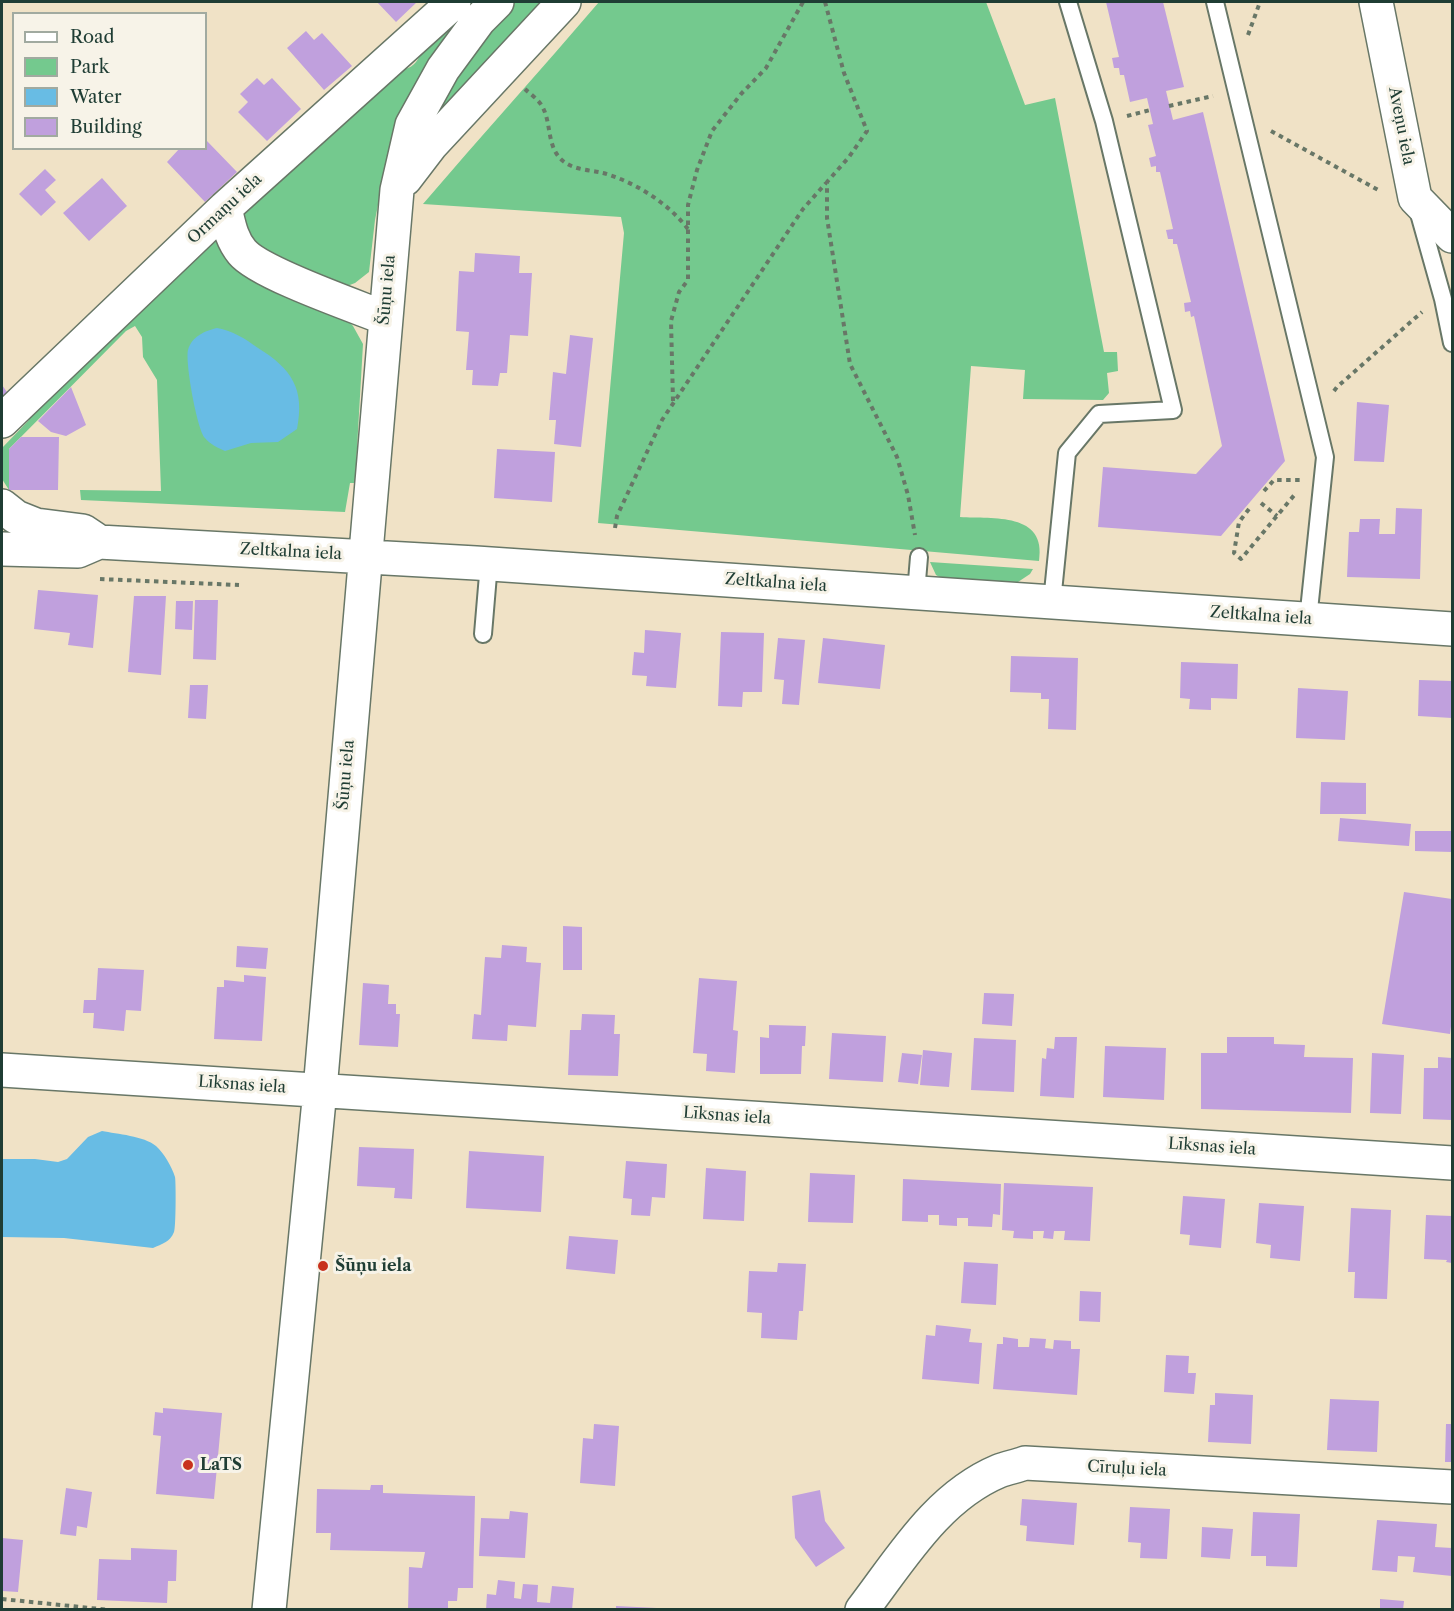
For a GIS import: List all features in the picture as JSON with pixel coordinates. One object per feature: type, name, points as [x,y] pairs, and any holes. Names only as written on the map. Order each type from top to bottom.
[{"type":"street","name":"Ormaņu iela","points":[[2,421],[225,208],[454,2]]},
{"type":"street","name":"Šūņu iela","points":[[269,1610],[320,1090],[397,190],[412,125],[443,69],[479,20],[497,2]]},
{"type":"street","points":[[397,190],[431,145],[564,2]]},
{"type":"street","name":"Aveņu iela","points":[[1376,2],[1415,198]]},
{"type":"street","points":[[1415,198],[1452,236]]},
{"type":"street","points":[[225,208],[231,235],[242,253],[271,271],[385,318]]},
{"type":"street","points":[[2,506],[16,517],[36,525],[83,531],[99,542]]},
{"type":"street","points":[[2,549],[78,551],[99,542]]},
{"type":"street","name":"Zeltkalna iela","points":[[99,542],[489,563],[1452,629]]},
{"type":"street","name":"Līksnas iela","points":[[2,1070],[1452,1163]]},
{"type":"street","name":"Cīruļu iela","points":[[862,1610],[925,1527],[945,1507],[967,1489],[998,1472],[1025,1463],[1452,1487]]},
{"type":"lane","points":[[1052,602],[1067,453],[1099,414],[1173,410],[1104,121],[1068,2]]},
{"type":"lane","points":[[1215,2],[1325,457],[1308,620]]},
{"type":"lane","points":[[1415,198],[1443,299],[1452,343]]},
{"type":"lane","points":[[916,592],[919,557]]},
{"type":"lane","points":[[483,634],[489,563]]},
{"type":"path","points":[[673,401],[671,321],[679,292],[688,280],[688,204],[697,170],[711,131],[766,68],[803,2]]},
{"type":"path","points":[[615,528],[617,516],[673,401],[796,218],[849,157],[867,131],[844,73],[825,2]]},
{"type":"path","points":[[522,87],[541,104],[547,117],[553,150],[564,162],[632,185],[676,214],[688,229]]},
{"type":"path","points":[[1170,106],[1237,90]]},
{"type":"path","points":[[1244,117],[1397,200],[1415,198]]},
{"type":"path","points":[[827,182],[827,218],[850,364],[897,457],[908,495],[919,557]]},
{"type":"path","points":[[1316,423],[1337,387],[1425,309]]},
{"type":"path","points":[[1249,509],[1239,522],[1234,553],[1241,559],[1307,480],[1274,480],[1264,491]]},
{"type":"path","points":[[1261,503],[1277,516]]},
{"type":"path","points":[[96,579],[249,585]]},
{"type":"path","points":[[2,1599],[110,1610]]},
{"type":"green space","points":[[469,2],[481,2],[385,170],[375,220],[369,272],[355,283],[342,288],[257,254],[242,216],[401,70],[414,64],[421,53]]},
{"type":"green space","points":[[512,2],[549,2],[426,134],[428,118]]},
{"type":"green space","points":[[599,2],[986,2],[1025,105],[1055,98],[1104,352],[1117,352],[1118,371],[1107,373],[1109,393],[1103,400],[1023,399],[1025,370],[971,366],[960,517],[1002,519],[1026,526],[1035,534],[1039,545],[1039,561],[598,523],[624,233],[621,217],[423,204]]},
{"type":"green space","points":[[217,231],[341,313],[353,326],[363,344],[355,483],[350,483],[345,512],[81,500],[80,490],[161,491],[157,380],[143,357],[142,337],[135,326],[126,331],[9,449],[9,490],[2,479],[2,448],[29,420],[24,415]]},
{"type":"green space","points":[[930,562],[1033,569],[1030,574],[1018,582],[943,579],[936,575]]},
{"type":"water","points":[[217,328],[238,335],[270,356],[280,364],[293,381],[299,402],[297,429],[278,442],[251,443],[225,451],[205,438],[192,395],[188,350],[196,338]]},
{"type":"water","points":[[102,1131],[145,1140],[156,1146],[167,1160],[174,1173],[176,1204],[175,1229],[170,1238],[153,1248],[64,1238],[2,1237],[2,1159],[58,1162],[67,1159],[88,1137]]},
{"type":"building","points":[[377,2],[417,2],[396,22]]},
{"type":"building","points":[[1106,2],[1163,2],[1184,87],[1166,91],[1173,120],[1203,112],[1285,461],[1221,536],[1098,527],[1103,467],[1196,474],[1222,446],[1194,316],[1191,317],[1190,311],[1185,312],[1184,303],[1191,302],[1177,244],[1173,244],[1173,239],[1168,239],[1166,230],[1173,229],[1160,172],[1156,172],[1156,166],[1151,167],[1149,158],[1156,156],[1148,125],[1153,124],[1147,98],[1130,102],[1124,75],[1120,75],[1119,68],[1114,68],[1112,58],[1119,57]]},
{"type":"building","points":[[306,31],[314,40],[322,33],[352,66],[324,90],[287,48]]},
{"type":"building","points":[[257,78],[264,85],[272,78],[301,109],[267,141],[238,112],[248,102],[240,94]]},
{"type":"building","points":[[207,141],[237,172],[205,202],[167,162],[178,150],[207,150]]},
{"type":"building","points":[[45,169],[56,180],[45,190],[56,202],[41,216],[19,194]]},
{"type":"building","points":[[102,178],[127,206],[89,241],[63,213]]},
{"type":"building","points":[[475,253],[520,256],[519,273],[532,273],[528,336],[510,335],[507,373],[500,373],[498,386],[472,385],[473,370],[466,370],[469,332],[456,331],[459,271],[474,272]]},
{"type":"building","points":[[570,335],[593,338],[581,447],[554,444],[556,420],[549,420],[553,372],[566,374]]},
{"type":"building","points":[[2,385],[7,392],[2,397]]},
{"type":"building","points":[[71,387],[86,425],[66,436],[51,432],[38,421]]},
{"type":"building","points":[[1357,402],[1389,405],[1384,462],[1354,461]]},
{"type":"building","points":[[21,437],[59,437],[58,490],[9,490],[9,449]]},
{"type":"building","points":[[497,449],[555,452],[552,502],[494,498]]},
{"type":"building","points":[[1396,508],[1422,509],[1420,579],[1347,577],[1349,532],[1359,532],[1360,519],[1380,519],[1379,534],[1395,534]]},
{"type":"building","points":[[38,590],[98,595],[93,648],[68,645],[70,633],[34,629]]},
{"type":"building","points":[[134,596],[166,596],[161,675],[128,672]]},
{"type":"building","points":[[195,600],[218,600],[216,660],[193,659]]},
{"type":"building","points":[[176,601],[193,601],[192,630],[175,629]]},
{"type":"building","points":[[645,630],[681,633],[676,688],[646,686],[647,676],[632,675],[634,652],[644,653]]},
{"type":"building","points":[[721,632],[764,633],[762,692],[743,692],[742,707],[718,706]]},
{"type":"building","points":[[778,638],[805,640],[799,705],[782,704],[784,680],[774,679]]},
{"type":"building","points":[[823,638],[885,645],[880,689],[818,683]]},
{"type":"building","points":[[1011,656],[1078,658],[1076,730],[1048,729],[1049,699],[1041,699],[1041,693],[1010,692]]},
{"type":"building","points":[[1181,662],[1238,664],[1237,699],[1211,698],[1211,710],[1189,709],[1190,699],[1180,698]]},
{"type":"building","points":[[1419,680],[1452,681],[1452,718],[1418,716]]},
{"type":"building","points":[[190,685],[208,685],[206,719],[188,718]]},
{"type":"building","points":[[1298,688],[1348,691],[1345,740],[1296,738]]},
{"type":"building","points":[[1321,782],[1366,783],[1366,814],[1320,814]]},
{"type":"building","points":[[1340,818],[1411,824],[1409,846],[1338,841]]},
{"type":"building","points":[[1415,831],[1452,831],[1452,852],[1415,851]]},
{"type":"building","points":[[1404,892],[1452,899],[1450,1034],[1382,1024]]},
{"type":"building","points":[[563,926],[582,927],[582,970],[563,970]]},
{"type":"building","points":[[502,945],[527,947],[526,962],[541,963],[536,1027],[508,1025],[507,1041],[472,1039],[474,1014],[481,1015],[485,957],[501,958]]},
{"type":"building","points":[[237,946],[268,948],[266,969],[236,967]]},
{"type":"building","points":[[98,968],[144,970],[141,1011],[126,1010],[124,1031],[93,1028],[94,1013],[83,1013],[84,1000],[96,1000]]},
{"type":"building","points":[[244,975],[266,977],[262,1041],[214,1039],[217,987],[224,987],[224,980],[244,982]]},
{"type":"building","points":[[699,978],[737,981],[733,1030],[738,1031],[735,1073],[706,1071],[707,1054],[693,1053]]},
{"type":"building","points":[[363,983],[389,985],[388,1004],[396,1004],[396,1014],[400,1014],[398,1047],[359,1045]]},
{"type":"building","points":[[984,993],[1014,994],[1012,1026],[982,1024]]},
{"type":"building","points":[[582,1014],[615,1015],[614,1034],[620,1034],[618,1076],[568,1075],[570,1030],[581,1030]]},
{"type":"building","points":[[769,1025],[806,1026],[805,1046],[802,1046],[801,1074],[760,1074],[760,1037],[769,1038]]},
{"type":"building","points":[[832,1033],[886,1036],[883,1082],[829,1079]]},
{"type":"building","points":[[1055,1037],[1077,1037],[1074,1098],[1040,1096],[1042,1058],[1046,1059],[1047,1048],[1054,1049]]},
{"type":"building","points":[[1227,1037],[1274,1037],[1274,1044],[1305,1045],[1304,1057],[1353,1058],[1351,1113],[1201,1109],[1201,1053],[1227,1053]]},
{"type":"building","points":[[974,1038],[1016,1040],[1014,1092],[971,1090]]},
{"type":"building","points":[[1105,1046],[1166,1048],[1164,1100],[1103,1097]]},
{"type":"building","points":[[923,1050],[952,1053],[949,1087],[920,1085]]},
{"type":"building","points":[[902,1053],[922,1055],[918,1084],[898,1082]]},
{"type":"building","points":[[1372,1053],[1404,1055],[1401,1114],[1370,1113]]},
{"type":"building","points":[[1438,1057],[1452,1058],[1452,1120],[1423,1119],[1424,1068],[1438,1068]]},
{"type":"building","points":[[359,1147],[414,1149],[412,1199],[394,1198],[395,1188],[357,1186]]},
{"type":"building","points":[[469,1151],[544,1156],[541,1212],[466,1208]]},
{"type":"building","points":[[626,1161],[667,1164],[665,1198],[652,1197],[650,1216],[631,1215],[632,1199],[623,1198]]},
{"type":"building","points":[[706,1168],[746,1171],[744,1221],[703,1219]]},
{"type":"building","points":[[810,1173],[855,1175],[853,1223],[808,1222]]},
{"type":"building","points":[[903,1179],[1001,1184],[1000,1215],[993,1214],[992,1227],[968,1226],[968,1218],[957,1218],[957,1226],[939,1225],[939,1215],[928,1215],[928,1222],[902,1221]]},
{"type":"building","points":[[1004,1183],[1093,1187],[1090,1241],[1064,1240],[1065,1231],[1054,1231],[1053,1239],[1043,1238],[1044,1231],[1033,1231],[1033,1239],[1013,1238],[1014,1231],[1002,1230]]},
{"type":"building","points":[[1183,1196],[1225,1199],[1221,1248],[1189,1245],[1190,1235],[1180,1234]]},
{"type":"building","points":[[1259,1203],[1304,1206],[1300,1261],[1270,1258],[1271,1245],[1256,1243]]},
{"type":"building","points":[[1351,1208],[1391,1210],[1387,1299],[1354,1298],[1355,1272],[1348,1272]]},
{"type":"building","points":[[1426,1215],[1452,1216],[1452,1263],[1446,1262],[1447,1260],[1424,1259]]},
{"type":"building","points":[[569,1236],[618,1240],[615,1274],[566,1269]]},
{"type":"building","points":[[964,1262],[998,1264],[996,1305],[961,1303]]},
{"type":"building","points":[[778,1263],[806,1264],[803,1311],[799,1311],[797,1340],[761,1338],[762,1313],[747,1312],[749,1271],[777,1272]]},
{"type":"building","points":[[1080,1291],[1101,1292],[1100,1322],[1079,1321]]},
{"type":"building","points":[[936,1325],[971,1329],[969,1342],[982,1343],[979,1384],[922,1379],[926,1335],[935,1336]]},
{"type":"building","points":[[1003,1337],[1018,1339],[1018,1347],[1029,1347],[1030,1338],[1046,1339],[1045,1348],[1053,1349],[1054,1340],[1071,1341],[1071,1349],[1080,1349],[1077,1395],[993,1389],[997,1344],[1003,1344]]},
{"type":"building","points":[[1166,1355],[1189,1356],[1188,1373],[1196,1373],[1194,1394],[1164,1392]]},
{"type":"building","points":[[1215,1393],[1253,1395],[1251,1444],[1208,1442],[1210,1405],[1215,1405]]},
{"type":"building","points":[[1330,1399],[1379,1401],[1377,1452],[1327,1450]]},
{"type":"building","name":"LaTS","points":[[163,1408],[222,1413],[214,1499],[156,1494],[161,1436],[153,1435],[155,1412],[163,1413]]},
{"type":"building","points":[[594,1424],[619,1426],[615,1486],[580,1483],[583,1438],[593,1439]]},
{"type":"building","points":[[1446,1424],[1452,1424],[1452,1462],[1445,1462]]},
{"type":"building","points":[[371,1485],[383,1485],[383,1493],[475,1496],[473,1588],[458,1588],[457,1601],[448,1601],[448,1610],[408,1610],[409,1567],[422,1568],[425,1552],[330,1550],[331,1533],[316,1533],[317,1489],[370,1490]]},
{"type":"building","points":[[66,1488],[92,1492],[87,1528],[77,1526],[76,1536],[60,1534]]},
{"type":"building","points":[[820,1490],[825,1521],[845,1548],[816,1567],[795,1538],[792,1496]]},
{"type":"building","points":[[1022,1499],[1077,1503],[1074,1545],[1026,1541],[1027,1526],[1020,1525]]},
{"type":"building","points":[[1130,1507],[1170,1509],[1167,1559],[1140,1558],[1141,1543],[1128,1542]]},
{"type":"building","points":[[510,1511],[528,1513],[525,1558],[479,1556],[481,1518],[509,1519]]},
{"type":"building","points":[[1253,1512],[1300,1514],[1297,1567],[1266,1566],[1266,1556],[1251,1556]]},
{"type":"building","points":[[1377,1520],[1437,1524],[1435,1547],[1452,1548],[1452,1576],[1413,1572],[1415,1557],[1398,1556],[1397,1572],[1372,1570]]},
{"type":"building","points":[[1202,1527],[1233,1529],[1230,1559],[1201,1557]]},
{"type":"building","points":[[2,1538],[23,1540],[18,1592],[2,1591]]},
{"type":"building","points":[[131,1548],[177,1550],[176,1581],[168,1581],[167,1603],[97,1600],[99,1559],[131,1560]]},
{"type":"building","points":[[498,1580],[515,1582],[514,1598],[521,1599],[523,1584],[538,1585],[537,1602],[550,1603],[552,1586],[574,1588],[572,1610],[486,1610],[487,1594],[496,1595]]},
{"type":"building","points":[[1380,1599],[1404,1601],[1403,1610],[1380,1610]]},
{"type":"building","points":[[616,1606],[657,1608],[657,1610],[616,1610]]},
{"type":"place","name":"Šūņu iela","points":[[323,1266]]},
{"type":"place","name":"LaTS","points":[[188,1465]]}]
